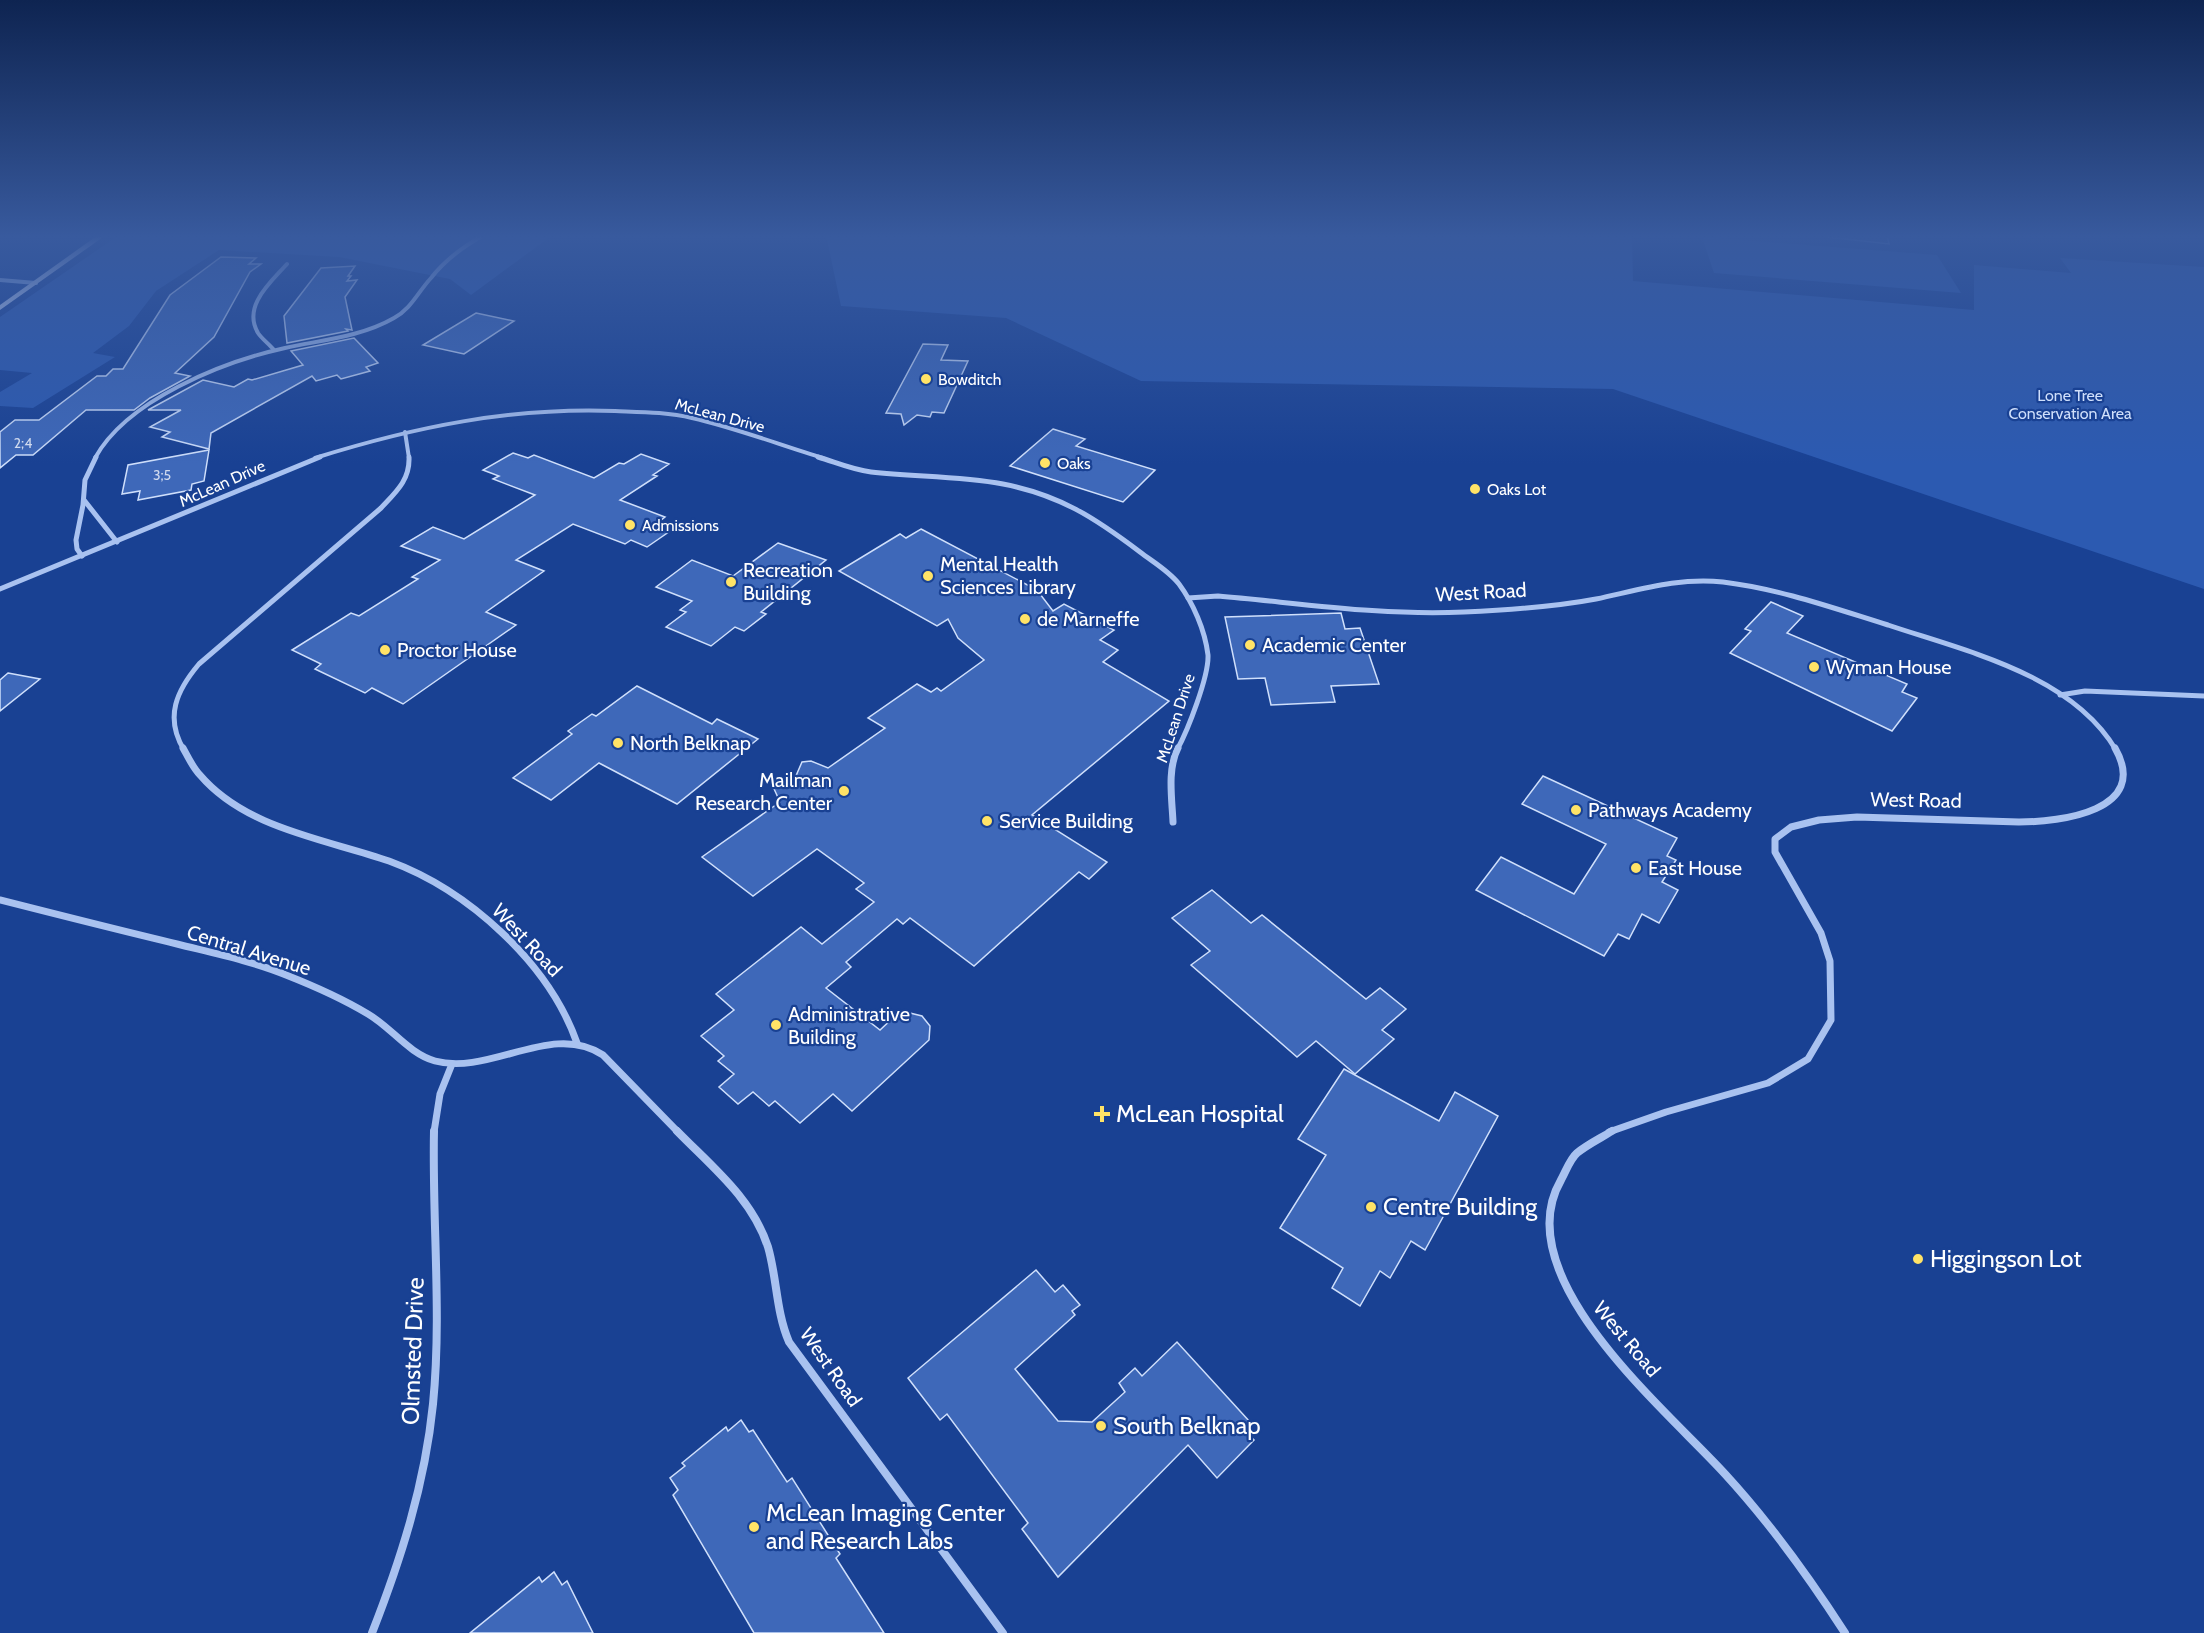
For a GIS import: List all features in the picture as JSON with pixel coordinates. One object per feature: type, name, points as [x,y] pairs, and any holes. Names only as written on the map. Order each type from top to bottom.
[{"type":"street","points":[[255,311],[257,332],[274,350]]},
{"type":"street","points":[[82,556],[75,545],[84,500],[84,482],[92,462],[113,435],[137,414],[191,382],[238,362],[274,350],[353,334],[391,320],[403,311]]},
{"type":"street","name":"McLean Drive","points":[[0,589],[316,458],[405,432],[470,419],[545,410],[595,409],[651,412],[707,422],[868,472],[1003,484],[1052,498],[1095,518],[1167,572],[1188,598],[1205,639],[1208,658],[1191,724],[1174,756],[1171,786],[1173,822]]},
{"type":"street","name":"West Road","points":[[405,432],[411,465],[403,485],[381,508],[199,663],[178,688],[174,700],[173,723],[183,748],[194,766],[215,791],[228,802],[264,819],[420,875],[483,917],[531,963],[570,1020],[576,1043],[591,1047],[615,1065],[746,1201],[763,1232],[768,1248],[780,1318],[789,1342],[1003,1633]]},
{"type":"street","points":[[84,500],[117,542]]},
{"type":"street","name":"West Road","points":[[1188,598],[1218,596],[1403,612],[1464,612],[1535,608],[1595,599],[1660,584],[1707,581],[1737,584],[1784,593],[1998,661],[2060,695],[2093,721],[2113,745],[2123,769],[2120,790],[2114,798],[2092,812],[2042,822],[1870,817],[1804,824],[1780,833],[1774,840],[1773,848],[1776,857],[1818,927],[1830,961],[1832,1010],[1816,1051],[1791,1072],[1756,1088],[1652,1115],[1598,1138],[1582,1148],[1568,1163],[1558,1178],[1552,1195],[1549,1232],[1553,1253],[1561,1277],[1584,1319],[1615,1359],[1696,1441],[1754,1507],[1794,1557],[1845,1633]]},
{"type":"street","points":[[2060,695],[2085,691],[2204,696]]},
{"type":"street","name":"Central Avenue","points":[[0,900],[203,951],[284,974],[370,1016],[424,1058],[452,1064],[489,1061],[541,1047],[576,1043]]},
{"type":"street","name":"Olmsted Drive","points":[[372,1633],[402,1555],[414,1507],[433,1406],[436,1330],[434,1125],[440,1094],[452,1064]]},
{"type":"green space","points":[[8,311],[140,311],[129,326],[93,353],[115,357],[33,408],[0,406],[0,392],[32,373],[0,370],[0,317]]},
{"type":"green space","name":"Lone Tree Conservation Area","points":[[913,311],[2204,311],[2204,589],[1613,389],[1141,381],[1006,318]]},
{"type":"building","points":[[160,311],[228,311],[214,337],[175,373],[190,376],[150,398],[134,410],[86,410],[33,455],[16,455],[0,468],[0,432],[15,420],[39,420],[97,376],[106,376],[113,369],[123,369]]},
{"type":"building","points":[[288,311],[348,311],[352,330],[346,329],[348,331],[287,343],[284,316]]},
{"type":"building","points":[[476,313],[514,321],[464,354],[423,345]]},
{"type":"building","points":[[354,338],[378,363],[366,367],[370,371],[341,379],[337,375],[316,381],[312,376],[211,433],[209,449],[162,437],[170,432],[150,427],[181,410],[148,410],[203,380],[234,387],[248,379],[252,380],[303,365],[291,351]]},
{"type":"building","name":"Bowditch","points":[[923,344],[948,345],[941,360],[968,361],[944,413],[932,412],[930,417],[917,415],[904,425],[901,414],[886,413]]},
{"type":"building","name":"Oaks","points":[[1053,429],[1085,439],[1076,446],[1155,470],[1123,502],[1010,466]]},
{"type":"building","points":[[209,450],[204,481],[192,484],[191,490],[138,500],[140,491],[122,494],[128,465]]},
{"type":"building","points":[[513,453],[528,458],[534,455],[594,478],[619,463],[624,464],[641,454],[669,464],[653,475],[657,476],[620,500],[665,517],[660,521],[676,527],[647,547],[631,540],[625,544],[573,524],[516,560],[544,571],[486,612],[516,625],[403,704],[372,688],[365,693],[315,669],[321,664],[292,650],[351,613],[359,616],[418,579],[412,577],[440,560],[401,546],[433,527],[464,539],[535,495],[493,479],[499,476],[483,470]]},
{"type":"building","points":[[921,529],[1037,590],[1053,611],[1064,604],[1114,630],[1100,640],[1118,650],[1103,662],[1169,701],[1032,815],[1107,862],[1089,879],[1079,872],[974,966],[910,918],[903,924],[897,919],[846,962],[851,967],[826,988],[880,1030],[895,1016],[910,1013],[922,1016],[930,1026],[929,1040],[852,1111],[833,1094],[800,1123],[775,1101],[769,1106],[753,1092],[738,1104],[719,1087],[734,1074],[718,1061],[724,1056],[701,1036],[734,1010],[716,994],[801,927],[822,944],[874,902],[856,889],[864,883],[817,849],[753,896],[702,857],[780,802],[770,780],[795,778],[802,762],[811,761],[828,768],[885,728],[868,718],[917,684],[931,692],[937,688],[941,691],[984,660],[958,638],[948,619],[937,626],[839,571],[900,534],[906,538]]},
{"type":"building","name":"Recreation Building","points":[[778,543],[826,560],[761,612],[766,614],[744,631],[735,627],[711,646],[666,627],[686,612],[680,610],[692,601],[656,587],[692,560],[733,576]]},
{"type":"building","name":"Wyman House","points":[[1771,602],[1803,616],[1787,633],[1907,684],[1902,692],[1917,698],[1892,731],[1730,653],[1751,631],[1745,629]]},
{"type":"building","points":[[1341,613],[1345,629],[1360,628],[1379,684],[1331,686],[1335,702],[1271,705],[1265,678],[1238,679],[1225,617]]},
{"type":"building","points":[[8,673],[40,679],[0,711],[0,680]]},
{"type":"building","name":"North Belknap","points":[[637,686],[712,724],[717,719],[758,739],[677,804],[599,763],[551,800],[513,778],[572,734],[568,731],[592,714],[596,716]]},
{"type":"building","name":"East House","points":[[1543,776],[1677,838],[1667,856],[1676,860],[1662,882],[1678,890],[1659,923],[1642,914],[1629,939],[1618,934],[1604,956],[1476,890],[1501,857],[1574,894],[1606,844],[1522,804]]},
{"type":"building","points":[[1212,890],[1251,923],[1262,915],[1366,999],[1380,988],[1406,1009],[1382,1030],[1394,1039],[1355,1074],[1316,1041],[1297,1057],[1191,965],[1210,951],[1172,918]]},
{"type":"building","name":"Centre Building","points":[[1344,1069],[1439,1121],[1455,1092],[1498,1116],[1425,1250],[1411,1241],[1390,1278],[1380,1271],[1360,1306],[1332,1288],[1343,1268],[1280,1228],[1326,1155],[1298,1139]]},
{"type":"building","name":"South Belknap","points":[[1036,1270],[1055,1292],[1063,1285],[1080,1305],[1072,1311],[1075,1315],[1015,1369],[1058,1421],[1092,1422],[1125,1392],[1119,1383],[1135,1368],[1142,1376],[1177,1342],[1250,1422],[1243,1429],[1254,1440],[1217,1478],[1188,1445],[1058,1577],[1022,1529],[1028,1523],[947,1414],[940,1420],[908,1378]]},
{"type":"building","name":"McLean Imaging Center and Research Labs","points":[[741,1420],[749,1432],[753,1430],[787,1482],[792,1478],[840,1554],[836,1558],[884,1633],[754,1633],[673,1495],[678,1490],[670,1478],[685,1466],[682,1463],[726,1427],[728,1431]]},
{"type":"building","points":[[554,1572],[562,1585],[567,1581],[593,1633],[470,1633],[539,1577],[542,1582]]},
{"type":"place","name":"Bowditch","points":[[926,379]]},
{"type":"place","name":"Oaks","points":[[1045,463]]},
{"type":"place","name":"Oaks Lot","points":[[1475,489]]},
{"type":"place","name":"Admissions","points":[[630,525]]},
{"type":"place","name":"Mental Health Sciences Library","points":[[928,576]]},
{"type":"place","name":"Recreation Building","points":[[731,582]]},
{"type":"place","name":"de Marneffe","points":[[1025,619]]},
{"type":"place","name":"Academic Center","points":[[1250,645]]},
{"type":"place","name":"Proctor House","points":[[385,650]]},
{"type":"place","name":"Wyman House","points":[[1814,667]]},
{"type":"place","name":"North Belknap","points":[[618,743]]},
{"type":"place","name":"Mailman Research Center","points":[[844,791]]},
{"type":"place","name":"Pathways Academy","points":[[1576,810]]},
{"type":"place","name":"Service Building","points":[[987,821]]},
{"type":"place","name":"East House","points":[[1636,868]]},
{"type":"place","name":"Administrative Building","points":[[776,1025]]},
{"type":"place","name":"McLean Hospital","points":[[1102,1114]]},
{"type":"place","name":"Centre Building","points":[[1371,1207]]},
{"type":"place","name":"Higgingson Lot","points":[[1918,1259]]},
{"type":"place","name":"South Belknap","points":[[1101,1426]]},
{"type":"place","name":"McLean Imaging Center and Research Labs","points":[[754,1527]]}]
